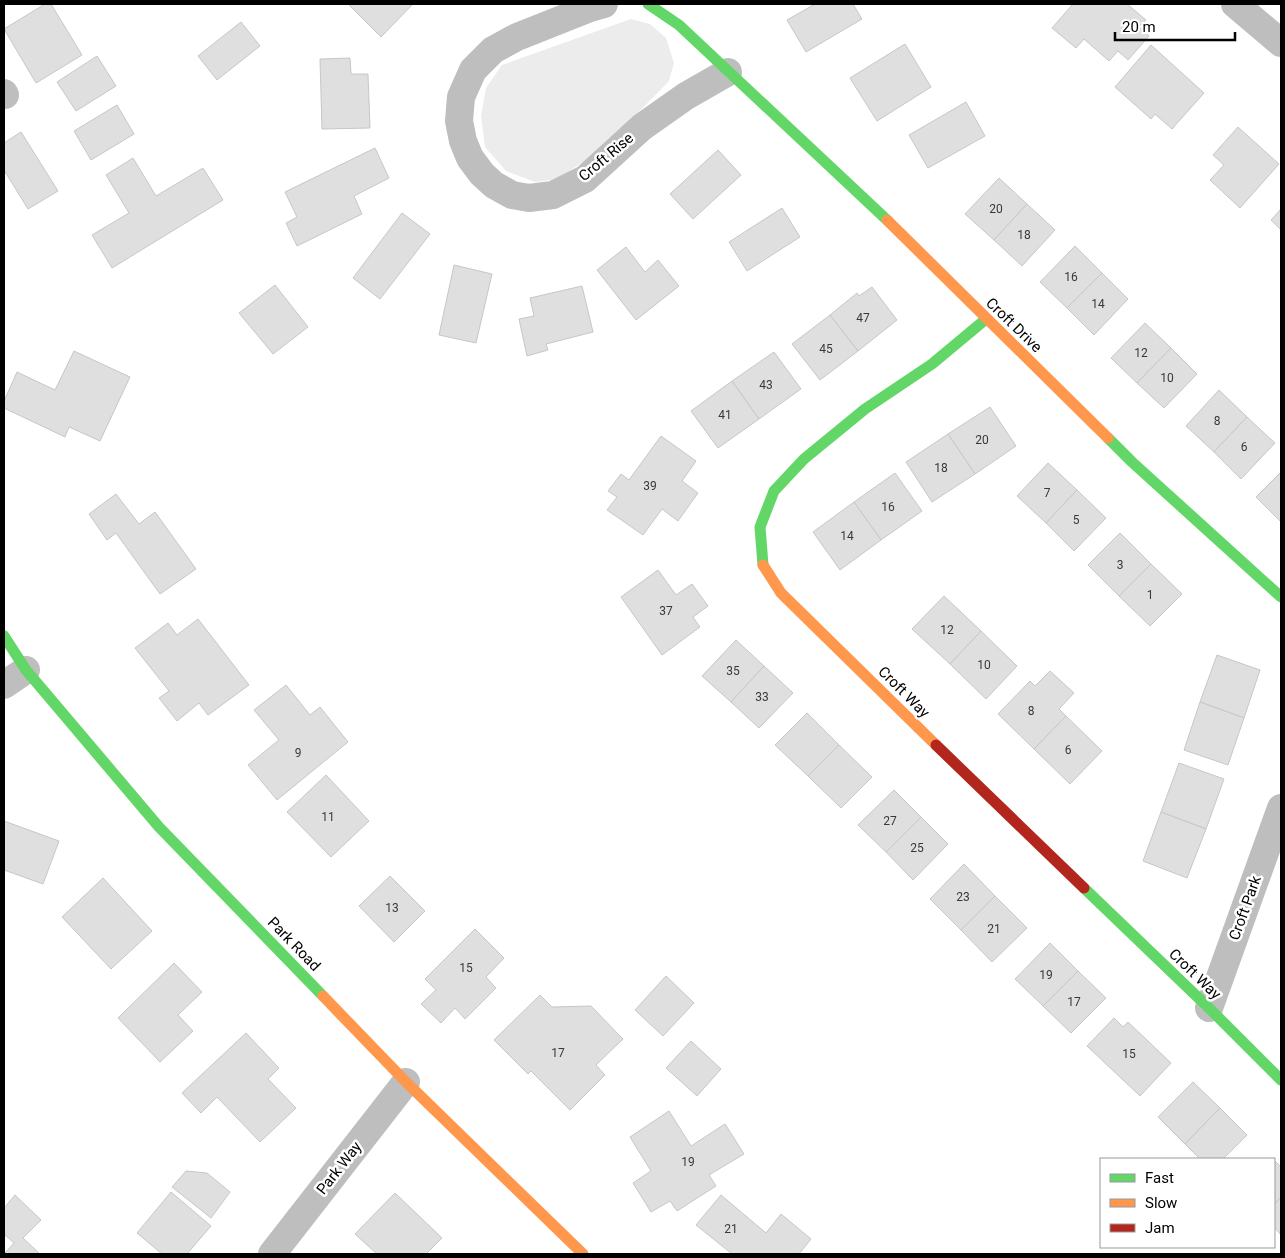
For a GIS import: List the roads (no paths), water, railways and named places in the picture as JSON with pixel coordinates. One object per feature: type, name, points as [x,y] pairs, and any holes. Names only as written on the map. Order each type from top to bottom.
[{"type":"street","name":"Croft Rise","points":[[604,4],[517,37],[494,50],[473,70],[461,97],[459,122],[463,141],[470,158],[482,174],[494,185],[512,195],[529,198],[553,195],[585,179],[642,127],[686,96],[728,72]]},
{"type":"street","points":[[648,4],[678,24],[728,72]]},
{"type":"street","points":[[1235,4],[1281,43]]},
{"type":"street","name":"Croft Drive","points":[[728,72],[867,202],[1132,462],[1281,597]]},
{"type":"street","name":"Croft Way","points":[[986,319],[932,364],[858,415],[804,459],[774,491],[760,527],[762,563],[781,593],[1281,1080]]},
{"type":"street","name":"Park Road","points":[[4,636],[26,670],[159,826],[406,1082],[583,1254]]},
{"type":"street","points":[[4,685],[26,670]]},
{"type":"street","name":"Croft Park","points":[[1209,1008],[1281,808]]},
{"type":"street","name":"Park Way","points":[[272,1254],[406,1082]]}]
